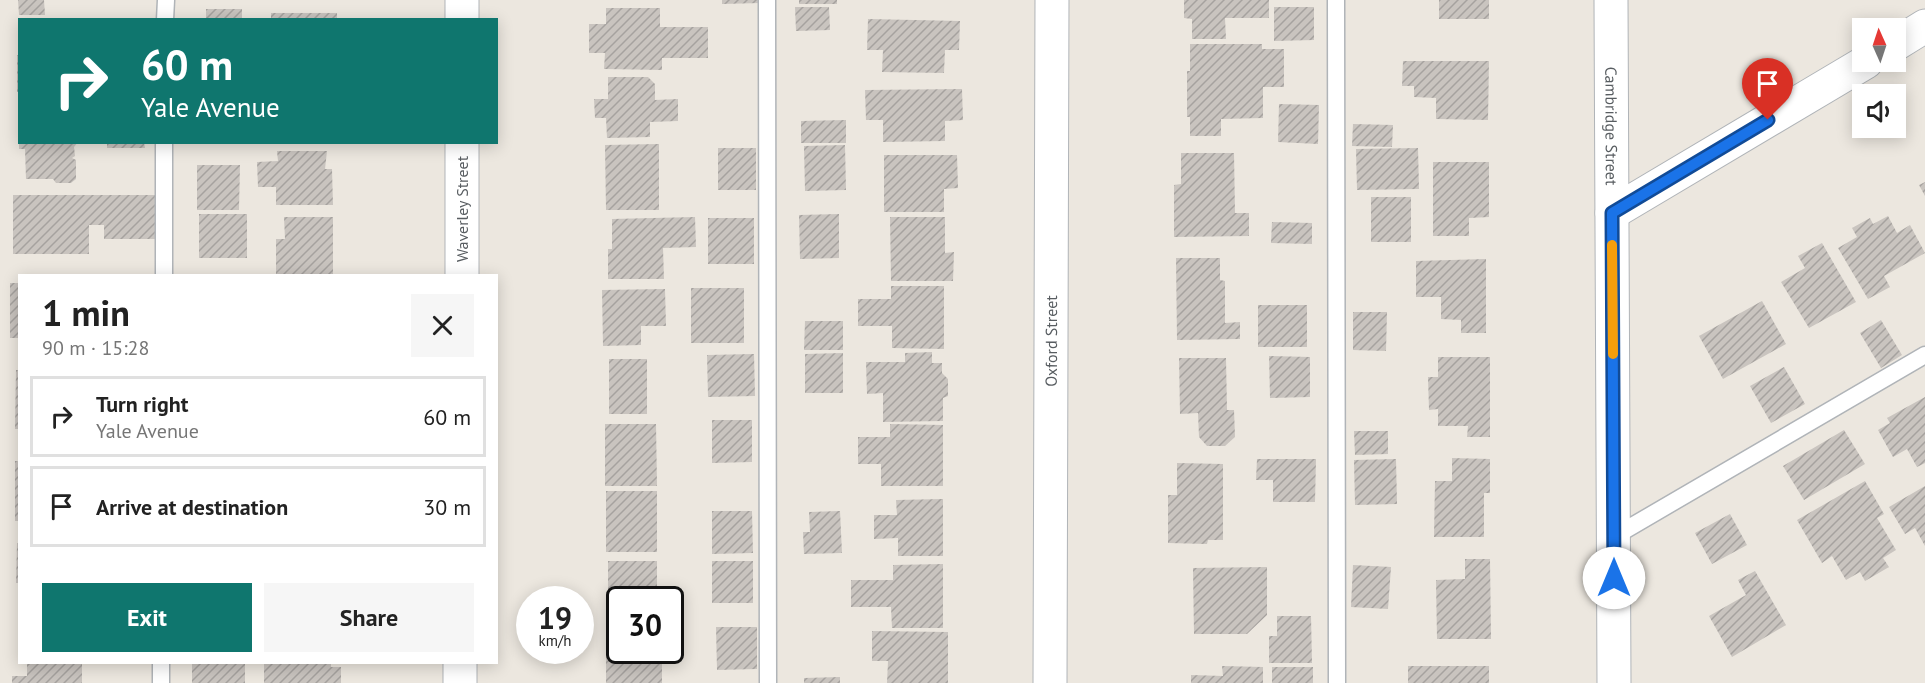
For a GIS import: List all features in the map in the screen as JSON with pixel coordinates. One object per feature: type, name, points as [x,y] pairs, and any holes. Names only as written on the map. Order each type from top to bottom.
[{"type":"street","points":[[462,0],[462,18]]},
{"type":"street","name":"Oxford Street","points":[[1050,683],[1052,0]]},
{"type":"street","name":"Cambridge Street","points":[[1611,0],[1614,683]]},
{"type":"street","points":[[1906,38],[1925,26]]},
{"type":"street","points":[[1612,213],[1852,70]]},
{"type":"street","name":"Waverley Street","points":[[462,144],[462,274]]},
{"type":"street","points":[[460,664],[460,683]]},
{"type":"lane","points":[[165,0],[165,18]]},
{"type":"lane","points":[[767,0],[768,683]]},
{"type":"lane","points":[[1336,0],[1337,683]]},
{"type":"lane","points":[[164,274],[165,144]]},
{"type":"lane","points":[[1615,536],[1925,355]]},
{"type":"lane","points":[[160,683],[161,664]]},
{"type":"building","points":[[18,0],[44,0],[45,15],[19,15]]},
{"type":"building","points":[[722,0],[761,0],[761,3],[722,4]]},
{"type":"building","points":[[799,0],[837,0],[837,4],[799,4]]},
{"type":"building","points":[[1184,0],[1269,0],[1269,18],[1225,18],[1226,39],[1192,39],[1192,19],[1184,18]]},
{"type":"building","points":[[1439,0],[1489,0],[1489,19],[1439,19]]},
{"type":"building","points":[[795,7],[829,7],[830,30],[796,31]]},
{"type":"building","points":[[1274,7],[1314,7],[1314,40],[1274,41]]},
{"type":"building","points":[[606,8],[660,8],[660,27],[708,27],[708,58],[662,58],[662,70],[604,69],[605,53],[589,53],[589,24],[606,24]]},
{"type":"building","points":[[206,9],[242,9],[242,18],[206,18]]},
{"type":"building","points":[[271,13],[337,13],[337,18],[271,18]]},
{"type":"building","points":[[868,19],[960,21],[959,50],[945,50],[944,73],[882,72],[883,50],[867,50]]},
{"type":"building","points":[[1190,44],[1262,44],[1262,49],[1284,49],[1284,87],[1263,87],[1263,118],[1221,119],[1221,136],[1190,136],[1190,117],[1187,117],[1187,71],[1190,71]]},
{"type":"building","points":[[17,55],[18,55],[18,92]]},
{"type":"building","points":[[1403,61],[1489,61],[1488,120],[1436,119],[1436,98],[1414,97],[1414,86],[1402,86]]},
{"type":"building","points":[[608,77],[648,77],[655,84],[655,100],[678,99],[678,121],[650,122],[650,137],[607,138],[606,118],[595,118],[594,99],[608,99]]},
{"type":"building","points":[[962,89],[963,120],[945,121],[945,141],[883,142],[883,120],[866,120],[865,90]]},
{"type":"building","points":[[1279,104],[1319,105],[1318,144],[1278,142]]},
{"type":"building","points":[[846,120],[846,143],[801,143],[801,121]]},
{"type":"building","points":[[1353,124],[1393,125],[1392,147],[1352,146]]},
{"type":"building","points":[[19,144],[76,144],[74,147],[75,156],[72,158],[76,160],[76,179],[71,183],[56,183],[53,179],[26,179],[25,149],[19,149]]},
{"type":"building","points":[[107,144],[144,144],[145,148],[107,148]]},
{"type":"building","points":[[659,144],[659,210],[606,210],[605,145]]},
{"type":"building","points":[[845,145],[846,190],[805,191],[804,146]]},
{"type":"building","points":[[718,148],[756,148],[756,190],[718,190]]},
{"type":"building","points":[[1418,148],[1419,189],[1357,190],[1356,149]]},
{"type":"building","points":[[277,151],[327,151],[325,169],[332,169],[333,205],[276,205],[276,187],[258,187],[257,162],[278,161]]},
{"type":"building","points":[[1181,153],[1234,153],[1235,213],[1249,213],[1249,236],[1174,237],[1174,185],[1181,184]]},
{"type":"building","points":[[884,155],[957,155],[958,188],[944,189],[944,212],[884,212]]},
{"type":"building","points":[[1433,162],[1489,162],[1489,217],[1469,218],[1469,236],[1433,236]]},
{"type":"building","points":[[197,165],[240,165],[239,210],[197,210]]},
{"type":"building","points":[[1925,182],[1925,196],[1919,185]]},
{"type":"building","points":[[13,195],[158,195],[157,239],[104,239],[104,225],[89,225],[89,254],[13,254]]},
{"type":"building","points":[[1371,197],[1411,197],[1411,242],[1371,242]]},
{"type":"building","points":[[199,214],[247,214],[247,258],[199,258]]},
{"type":"building","points":[[839,214],[839,258],[800,259],[799,215]]},
{"type":"building","points":[[1888,216],[1897,233],[1910,225],[1925,253],[1884,276],[1890,287],[1868,299],[1838,248],[1857,237],[1852,228],[1870,218],[1873,224]]},
{"type":"building","points":[[284,217],[333,217],[333,274],[276,274],[276,239],[285,239]]},
{"type":"building","points":[[695,217],[696,247],[663,248],[664,279],[608,279],[608,249],[612,249],[612,219]]},
{"type":"building","points":[[890,217],[945,217],[945,253],[954,252],[953,281],[891,281]]},
{"type":"building","points":[[708,218],[754,218],[754,264],[708,264]]},
{"type":"building","points":[[1272,222],[1312,223],[1312,244],[1271,243]]},
{"type":"building","points":[[1822,243],[1856,302],[1809,328],[1781,282],[1805,268],[1798,256]]},
{"type":"building","points":[[1176,258],[1220,258],[1220,280],[1225,281],[1225,323],[1240,322],[1240,339],[1177,340]]},
{"type":"building","points":[[1486,259],[1486,333],[1461,333],[1461,320],[1441,319],[1441,297],[1416,297],[1416,261]]},
{"type":"building","points":[[10,283],[18,283],[18,338],[10,338]]},
{"type":"building","points":[[891,286],[944,286],[944,349],[892,348],[892,326],[858,326],[858,299],[891,299]]},
{"type":"building","points":[[691,288],[744,288],[744,343],[691,343]]},
{"type":"building","points":[[665,289],[666,326],[641,326],[641,345],[603,346],[602,290]]},
{"type":"building","points":[[1762,301],[1786,344],[1723,379],[1699,336]]},
{"type":"building","points":[[1258,305],[1307,305],[1307,347],[1258,347]]},
{"type":"building","points":[[1353,312],[1387,312],[1386,351],[1353,350]]},
{"type":"building","points":[[1881,320],[1902,355],[1881,368],[1860,333]]},
{"type":"building","points":[[805,321],[843,321],[843,350],[804,350]]},
{"type":"building","points":[[932,352],[932,363],[942,363],[942,373],[948,379],[948,396],[943,398],[943,421],[883,422],[883,393],[867,394],[866,362],[905,362],[905,353]]},
{"type":"building","points":[[843,353],[843,393],[805,393],[805,354]]},
{"type":"building","points":[[754,354],[755,396],[708,397],[707,355]]},
{"type":"building","points":[[1269,356],[1310,357],[1310,397],[1270,398]]},
{"type":"building","points":[[1438,357],[1490,357],[1490,437],[1467,437],[1468,426],[1438,426],[1438,409],[1429,410],[1428,377],[1438,377]]},
{"type":"building","points":[[1179,358],[1226,358],[1227,410],[1234,410],[1235,437],[1225,446],[1207,446],[1199,437],[1198,413],[1180,414]]},
{"type":"building","points":[[609,359],[647,359],[647,414],[609,414]]},
{"type":"building","points":[[1784,367],[1805,404],[1771,423],[1750,386]]},
{"type":"building","points":[[16,370],[18,370],[18,429],[15,429]]},
{"type":"building","points":[[1925,397],[1925,463],[1917,467],[1907,449],[1893,457],[1878,430],[1890,423],[1887,418]]},
{"type":"building","points":[[712,420],[752,420],[752,462],[712,463]]},
{"type":"building","points":[[605,424],[656,424],[657,486],[605,486]]},
{"type":"building","points":[[890,424],[943,425],[943,486],[881,486],[881,464],[858,464],[858,437],[890,437]]},
{"type":"building","points":[[1844,430],[1865,464],[1804,500],[1783,466]]},
{"type":"building","points":[[1354,431],[1388,431],[1388,454],[1355,455]]},
{"type":"building","points":[[1452,458],[1490,459],[1490,493],[1484,493],[1484,537],[1434,537],[1435,481],[1452,481]]},
{"type":"building","points":[[1257,459],[1316,459],[1315,502],[1273,502],[1273,480],[1256,480]]},
{"type":"building","points":[[1396,459],[1397,504],[1355,505],[1354,460]]},
{"type":"building","points":[[15,461],[18,461],[18,521],[15,521]]},
{"type":"building","points":[[1177,463],[1223,464],[1223,540],[1208,540],[1207,544],[1168,543],[1168,495],[1177,495]]},
{"type":"building","points":[[1865,481],[1884,514],[1877,518],[1896,550],[1883,558],[1889,567],[1865,581],[1860,572],[1846,580],[1832,556],[1822,563],[1797,520]]},
{"type":"building","points":[[1925,486],[1925,546],[1915,528],[1905,534],[1889,507]]},
{"type":"building","points":[[606,491],[657,491],[657,552],[606,552]]},
{"type":"building","points":[[943,499],[943,556],[898,556],[898,538],[874,539],[874,515],[897,515],[896,500]]},
{"type":"building","points":[[712,511],[752,511],[753,553],[712,554]]},
{"type":"building","points":[[840,511],[842,553],[804,554],[803,532],[810,532],[809,512]]},
{"type":"building","points":[[1730,514],[1747,545],[1712,564],[1695,533]]},
{"type":"building","points":[[17,543],[18,543],[18,583],[16,583]]},
{"type":"building","points":[[1465,559],[1490,559],[1491,639],[1437,639],[1436,580],[1465,579]]},
{"type":"building","points":[[608,561],[657,561],[657,586],[608,586]]},
{"type":"building","points":[[712,561],[753,561],[753,603],[712,603]]},
{"type":"building","points":[[943,564],[943,628],[892,628],[891,607],[851,607],[851,580],[893,580],[893,565]]},
{"type":"building","points":[[1353,565],[1391,567],[1388,609],[1351,607]]},
{"type":"building","points":[[1267,567],[1267,615],[1247,634],[1194,634],[1193,568]]},
{"type":"building","points":[[1755,571],[1786,625],[1732,657],[1709,616],[1746,595],[1738,580]]},
{"type":"building","points":[[1277,616],[1311,616],[1312,663],[1269,663],[1269,636],[1277,636]]},
{"type":"building","points":[[716,627],[757,627],[757,669],[717,670]]},
{"type":"building","points":[[872,631],[948,632],[948,683],[887,683],[888,661],[872,661]]},
{"type":"building","points":[[27,664],[82,664],[82,683],[12,683],[12,676],[27,676]]},
{"type":"building","points":[[192,664],[245,664],[245,683],[192,683]]},
{"type":"building","points":[[264,664],[331,664],[331,667],[341,667],[341,683],[264,683]]},
{"type":"building","points":[[606,664],[662,664],[662,683],[606,683]]},
{"type":"building","points":[[1222,666],[1263,667],[1263,683],[1191,683],[1191,675],[1223,676]]},
{"type":"building","points":[[1408,666],[1489,666],[1489,683],[1408,683]]},
{"type":"building","points":[[1272,667],[1313,667],[1313,683],[1272,683]]},
{"type":"building","points":[[840,677],[840,683],[804,683],[804,678]]},
{"type":"slow traffic","points":[[1612,245],[1613,354]]},
{"type":"route","points":[[1614,578],[1612,213],[1768,120]]}]
